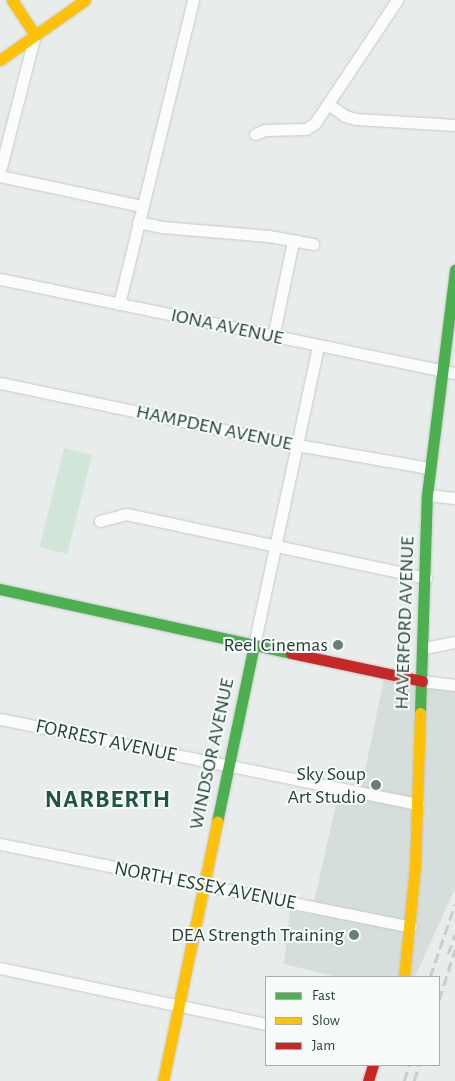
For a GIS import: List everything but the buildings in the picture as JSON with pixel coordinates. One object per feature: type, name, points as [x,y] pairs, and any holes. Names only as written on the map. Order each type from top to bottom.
[{"type":"street","points":[[0,171],[35,35],[12,0]]},
{"type":"street","points":[[0,60],[85,0]]},
{"type":"street","points":[[119,304],[141,206],[193,0]]},
{"type":"street","points":[[255,134],[265,130],[306,129],[315,123],[397,0]]},
{"type":"street","points":[[328,104],[345,116],[356,119],[455,126]]},
{"type":"street","points":[[0,176],[141,206]]},
{"type":"street","points":[[138,222],[313,244]]},
{"type":"street","points":[[272,337],[293,240]]},
{"type":"street","name":"HAVERFORD AVENUE","points":[[404,976],[411,928],[417,804],[424,648],[427,495],[455,270]]},
{"type":"street","name":"IONA AVENUE","points":[[0,280],[455,373]]},
{"type":"street","name":"WINDSOR AVENUE","points":[[163,1081],[274,546],[318,346]]},
{"type":"street","name":"HAMPDEN AVENUE","points":[[0,383],[297,445],[430,468]]},
{"type":"street","points":[[427,495],[455,498]]},
{"type":"street","points":[[100,521],[126,514],[426,578]]},
{"type":"street","points":[[0,589],[422,681],[455,685]]},
{"type":"street","points":[[424,648],[455,642]]},
{"type":"street","name":"FORREST AVENUE","points":[[0,719],[417,804]]},
{"type":"street","name":"NORTH ESSEX AVENUE","points":[[0,844],[411,928]]},
{"type":"street","points":[[0,968],[265,1024]]},
{"type":"street","points":[[368,1081],[373,1066]]},
{"type":"shaded area","points":[[384,678],[455,689],[455,888],[415,976],[333,976],[284,964],[290,909],[311,915],[337,800],[361,790]]},
{"type":"green space","points":[[64,448],[92,455],[67,554],[39,547]]},
{"type":"railway","points":[[430,976],[455,904]]},
{"type":"railway","points":[[448,954],[455,934]]},
{"type":"railway","points":[[440,997],[455,949]]},
{"type":"railway","points":[[404,1081],[409,1066]]},
{"type":"railway","points":[[414,1081],[419,1066]]},
{"type":"traffic: fast","points":[[420,713],[427,495],[455,270]]},
{"type":"traffic: fast","points":[[0,589],[291,653]]},
{"type":"traffic: fast","points":[[217,822],[254,645]]},
{"type":"traffic: slow","points":[[12,0],[35,35]]},
{"type":"traffic: slow","points":[[0,60],[85,0]]},
{"type":"traffic: slow","points":[[404,976],[415,867],[420,713]]},
{"type":"traffic: slow","points":[[163,1081],[217,822]]},
{"type":"traffic: jam","points":[[291,653],[422,681]]},
{"type":"traffic: jam","points":[[368,1081],[373,1066]]},
{"type":"place","name":"Reel Cinemas","points":[[338,645]]},
{"type":"place","name":"Sky Soup Art Studio","points":[[376,785]]},
{"type":"place","name":"DEA Strength Training","points":[[354,935]]},
{"type":"district","name":"NARBERTH","points":[[108,800]]}]
